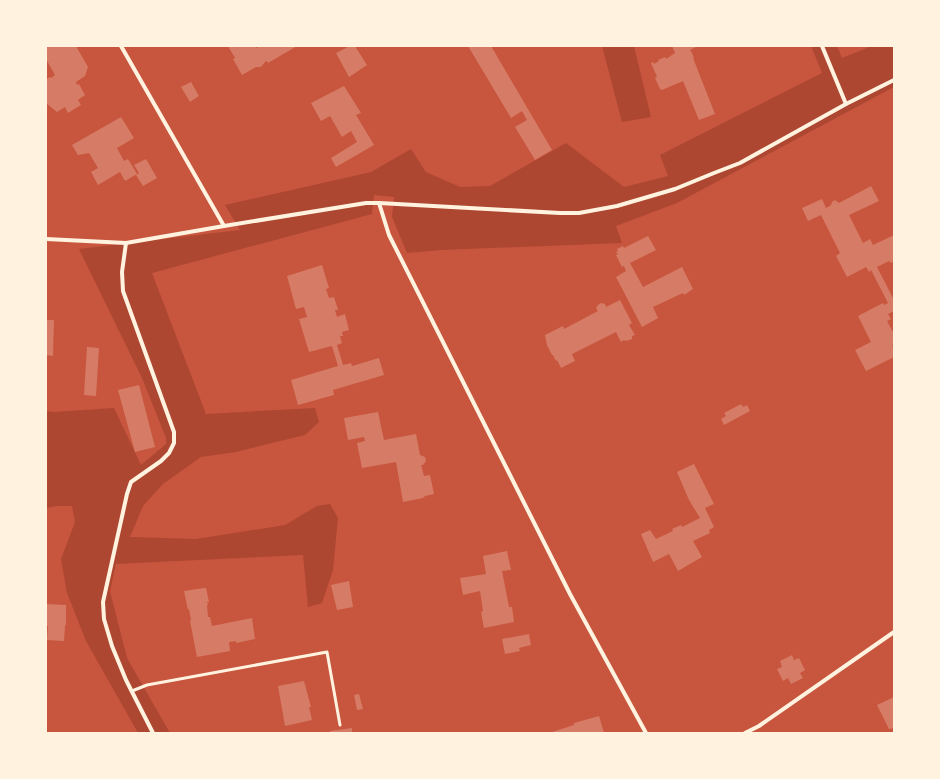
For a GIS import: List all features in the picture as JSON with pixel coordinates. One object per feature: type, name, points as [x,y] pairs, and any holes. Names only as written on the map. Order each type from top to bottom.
[{"type":"street","points":[[121,46],[224,226]]},
{"type":"street","points":[[822,46],[846,104]]},
{"type":"street","points":[[46,239],[126,243],[378,202],[560,213],[579,213],[618,206],[675,189],[740,163],[846,104],[894,80]]},
{"type":"street","points":[[378,202],[389,235],[570,594],[646,733]]},
{"type":"street","points":[[126,243],[122,272],[123,290],[174,432],[174,443],[169,453],[161,461],[131,482],[125,501],[103,602],[104,620],[112,646],[153,733]]},
{"type":"street","points":[[745,733],[759,726],[894,632]]},
{"type":"lane","points":[[132,691],[147,685],[327,652],[340,725]]},
{"type":"shaded area","points":[[602,46],[634,46],[651,117],[622,122]]},
{"type":"shaded area","points":[[811,46],[837,46],[842,58],[872,46],[894,46],[894,87],[677,203],[616,226],[622,243],[442,250],[407,253],[392,217],[394,197],[374,195],[372,214],[152,273],[206,414],[315,408],[319,422],[305,435],[236,452],[201,457],[163,484],[143,506],[130,537],[196,539],[285,525],[317,506],[330,504],[338,518],[333,570],[322,603],[308,607],[303,555],[116,564],[110,591],[127,658],[170,733],[138,733],[86,641],[67,593],[61,559],[75,522],[72,506],[46,508],[46,411],[53,412],[114,408],[141,465],[166,444],[166,438],[142,378],[79,249],[240,230],[225,205],[371,172],[411,149],[426,172],[460,187],[490,186],[566,143],[624,187],[668,176],[660,155],[822,73]]},
{"type":"building","points":[[46,46],[76,46],[88,67],[85,76],[76,82],[77,85],[79,84],[85,95],[78,100],[81,105],[68,113],[65,107],[57,112],[46,103],[47,79],[55,75],[46,59]]},
{"type":"building","points":[[228,46],[255,46],[256,48],[260,46],[297,46],[268,63],[267,61],[265,62],[261,67],[256,67],[242,75]]},
{"type":"building","points":[[350,46],[355,46],[367,65],[349,77],[336,53]]},
{"type":"building","points":[[468,46],[491,46],[552,150],[535,160],[515,127],[527,120],[522,111],[511,118]]},
{"type":"building","points":[[672,46],[698,46],[690,50],[715,114],[699,120],[683,81],[662,90],[660,89],[651,63],[653,62],[654,64],[659,61],[658,60],[665,57],[666,59],[675,53]]},
{"type":"building","points":[[191,82],[199,96],[190,102],[181,87]]},
{"type":"building","points":[[344,86],[361,113],[356,115],[374,145],[336,167],[331,158],[357,142],[351,131],[342,137],[330,116],[321,121],[311,103]]},
{"type":"building","points":[[121,117],[134,138],[117,148],[124,161],[128,159],[137,174],[125,181],[120,172],[98,185],[91,172],[98,168],[89,153],[78,155],[72,145]]},
{"type":"building","points":[[146,159],[157,178],[143,186],[136,175],[139,173],[134,165]]},
{"type":"building","points":[[871,186],[879,201],[849,215],[863,243],[870,239],[873,245],[894,235],[894,261],[891,263],[889,261],[877,267],[894,300],[894,311],[888,314],[891,319],[887,321],[894,334],[894,344],[892,345],[894,349],[894,357],[866,371],[855,350],[871,342],[858,316],[883,303],[884,305],[888,303],[871,270],[869,272],[866,267],[847,277],[836,256],[840,253],[821,215],[808,221],[802,208],[822,199],[826,208],[835,200],[839,203]]},
{"type":"building","points":[[648,236],[656,250],[630,263],[643,287],[682,267],[693,289],[684,295],[683,293],[653,307],[658,318],[642,327],[616,277],[626,271],[624,266],[622,267],[616,252],[618,251],[617,249],[623,246],[624,248]]},
{"type":"building","points":[[322,265],[329,288],[326,289],[329,298],[334,297],[338,310],[335,310],[337,317],[345,314],[349,330],[342,332],[343,336],[340,336],[342,343],[337,345],[343,365],[351,363],[352,366],[379,358],[384,375],[333,390],[334,395],[298,405],[291,380],[338,366],[332,346],[309,352],[299,319],[307,317],[304,307],[296,309],[287,276]]},
{"type":"building","points":[[620,300],[632,323],[629,325],[635,335],[632,336],[632,339],[621,342],[616,332],[572,354],[575,361],[561,368],[547,345],[545,335],[563,326],[564,329],[598,311],[596,308],[601,303],[605,304],[606,307]]},
{"type":"building","points":[[46,320],[54,320],[53,356],[46,355]]},
{"type":"building","points":[[87,347],[99,348],[96,396],[84,395]]},
{"type":"building","points":[[139,385],[155,447],[135,452],[118,390]]},
{"type":"building","points":[[741,404],[743,407],[747,405],[750,411],[724,425],[721,419],[726,416],[724,413]]},
{"type":"building","points":[[378,412],[384,440],[416,434],[420,455],[425,457],[426,461],[423,465],[421,465],[424,476],[430,475],[434,494],[403,502],[396,462],[362,468],[357,443],[365,441],[364,437],[348,440],[344,418]]},
{"type":"building","points":[[694,464],[714,504],[705,508],[714,527],[709,530],[710,533],[693,541],[702,557],[678,571],[669,554],[653,562],[641,534],[650,530],[656,539],[673,531],[672,529],[681,525],[682,527],[700,518],[689,500],[677,472]]},
{"type":"building","points":[[507,551],[511,570],[502,571],[509,607],[512,607],[514,622],[484,628],[481,612],[483,611],[480,591],[463,595],[460,578],[486,574],[483,556]]},
{"type":"building","points":[[349,581],[353,607],[337,610],[331,585]]},
{"type":"building","points":[[206,588],[209,602],[207,602],[208,617],[210,617],[212,626],[252,618],[255,639],[236,643],[236,641],[229,642],[230,651],[197,657],[189,609],[188,610],[184,591]]},
{"type":"building","points":[[46,604],[66,605],[64,641],[47,640],[48,626],[46,626]]},
{"type":"building","points":[[529,634],[531,645],[519,648],[520,651],[505,654],[502,639]]},
{"type":"building","points":[[792,655],[794,660],[799,658],[805,670],[800,673],[803,678],[791,684],[788,678],[783,681],[777,669],[782,667],[780,661]]},
{"type":"building","points":[[304,681],[311,707],[309,707],[312,720],[285,726],[278,686]]},
{"type":"building","points":[[359,694],[363,709],[357,710],[354,695]]},
{"type":"building","points":[[894,697],[894,728],[889,729],[877,705]]},
{"type":"building","points":[[599,716],[604,733],[549,733],[574,725],[574,723]]},
{"type":"building","points":[[352,728],[352,733],[330,733],[330,731]]}]
